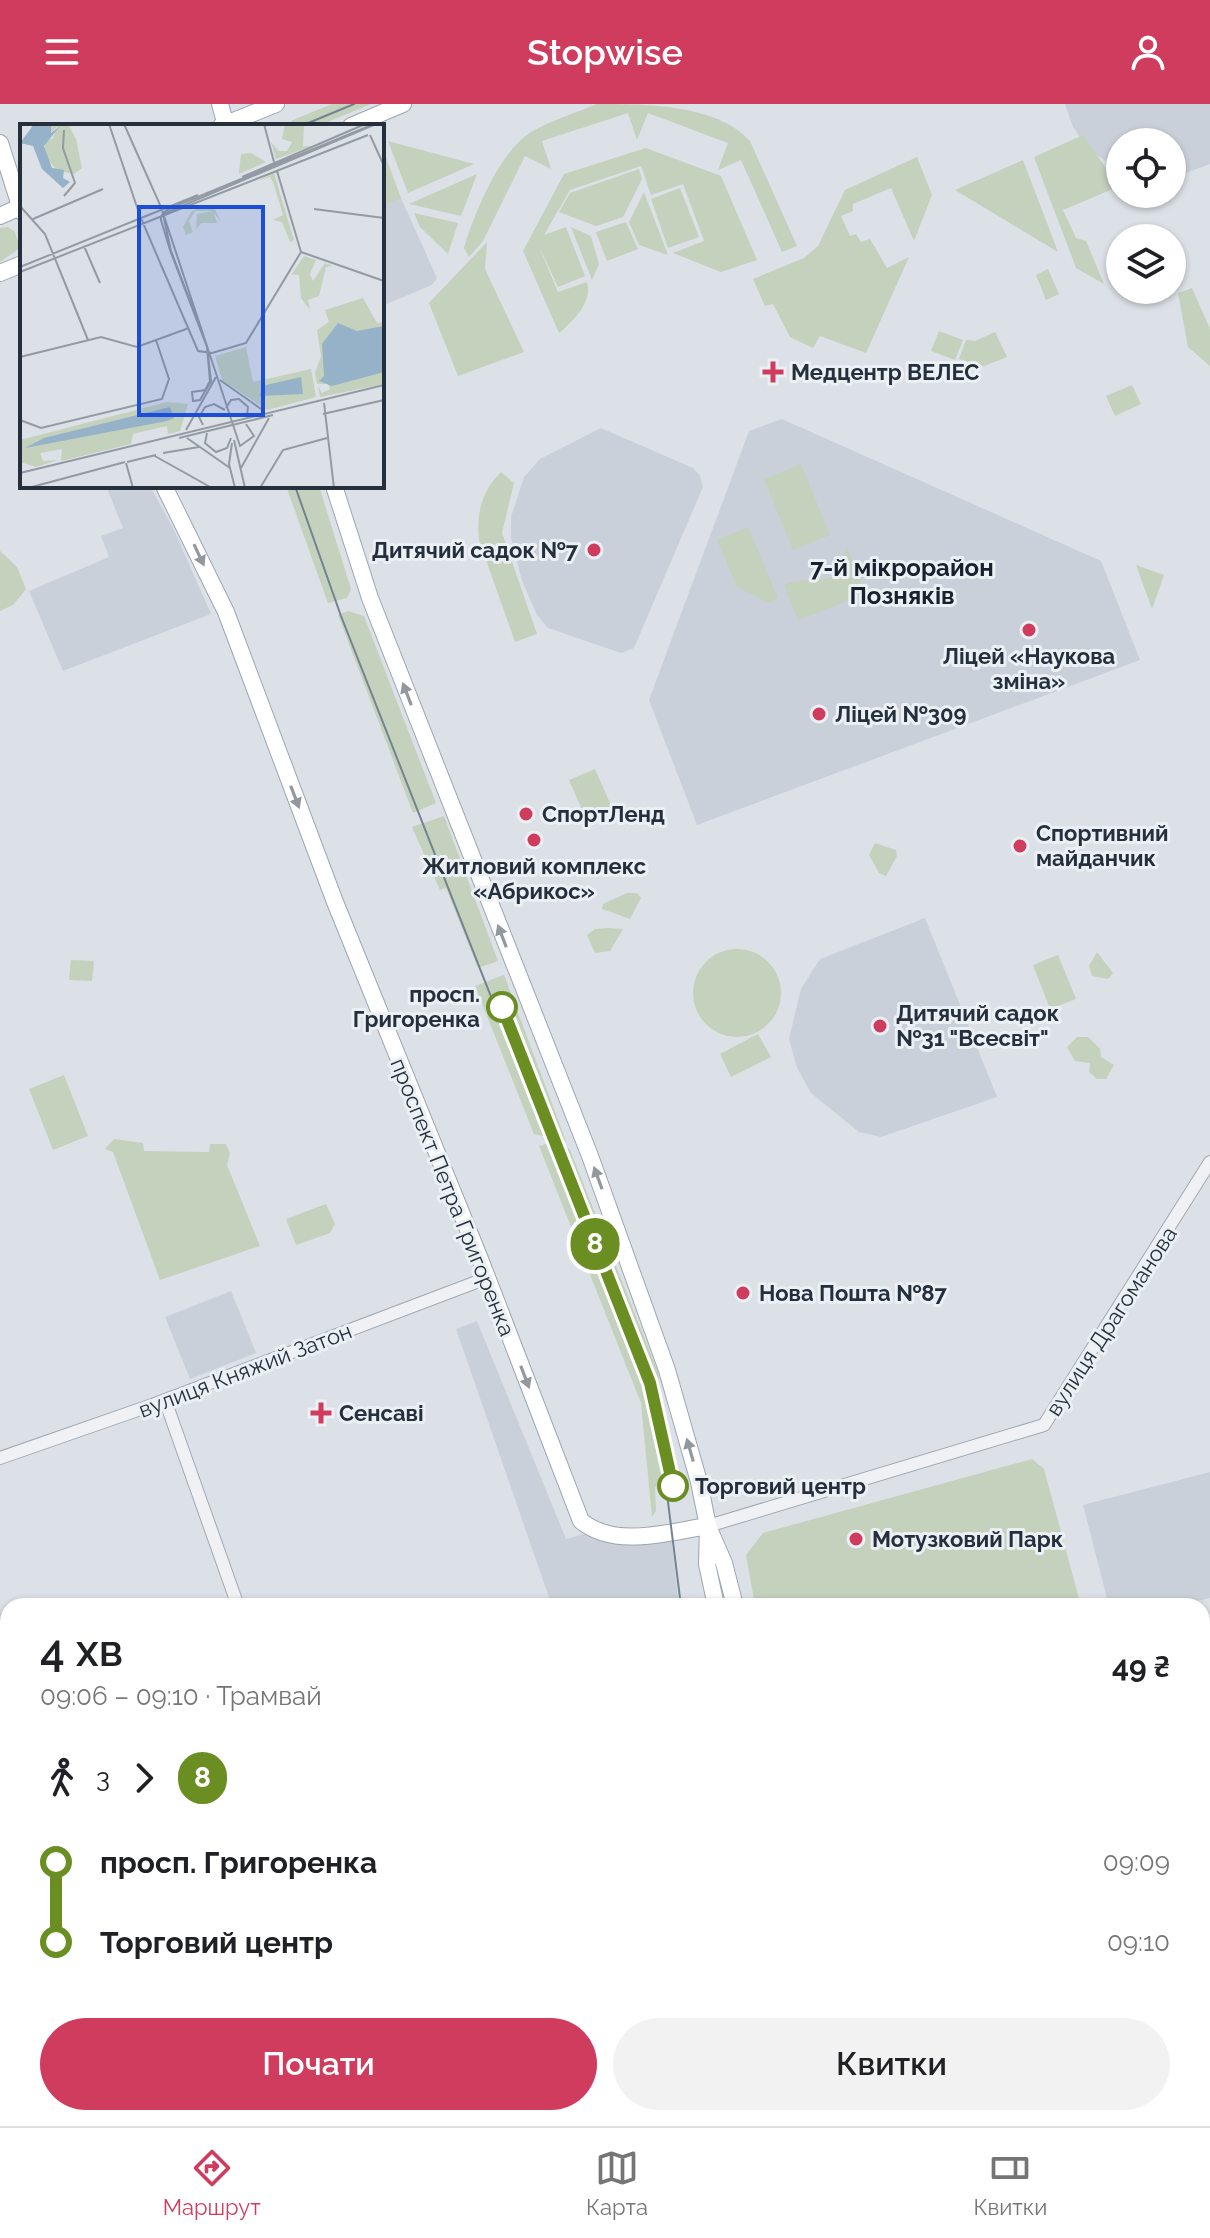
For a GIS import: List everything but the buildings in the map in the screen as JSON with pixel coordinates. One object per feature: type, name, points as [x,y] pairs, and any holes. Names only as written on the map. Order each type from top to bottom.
[{"type":"main road","points":[[220,104],[224,124]]},
{"type":"main road","points":[[229,124],[276,104]]},
{"type":"main road","points":[[356,124],[403,104]]},
{"type":"main road","points":[[0,143],[20,205]]},
{"type":"main road","points":[[0,216],[20,208]]},
{"type":"main road","points":[[0,273],[20,265]]},
{"type":"main road","name":"проспект Петра Григоренка","points":[[165,488],[226,612],[335,902],[581,1521],[593,1530],[611,1536],[708,1526]]},
{"type":"main road","points":[[335,488],[375,612],[625,1251],[673,1388],[708,1526],[724,1563],[733,1598]]},
{"type":"main road","points":[[708,1526],[707,1564],[714,1598]]},
{"type":"street","name":"вулиця Драгоманова","points":[[708,1526],[1044,1425],[1210,1162]]},
{"type":"street","name":"вулиця Княжий Затон","points":[[0,1458],[165,1400],[487,1278]]},
{"type":"street","points":[[165,1400],[235,1598]]},
{"type":"shaded area","points":[[1065,104],[1210,104],[1210,164],[1186,173],[1186,128],[1106,128],[1106,161],[1087,148],[1073,127]]},
{"type":"shaded area","points":[[391,176],[437,278],[432,285],[384,305],[384,178]]},
{"type":"shaded area","points":[[782,419],[1101,561],[1140,660],[697,825],[649,700],[749,431]]},
{"type":"shaded area","name":"Дитячий садок №7","points":[[601,428],[693,468],[700,476],[703,487],[634,648],[621,653],[548,628],[537,615],[522,581],[511,538],[511,517],[524,477],[540,459]]},
{"type":"shaded area","points":[[107,488],[151,488],[174,530],[211,614],[63,671],[29,591],[109,557],[101,536],[123,528]]},
{"type":"shaded area","name":"Дитячий садок №31 \"Всесвіт\"","points":[[925,918],[997,1097],[881,1137],[859,1132],[811,1093],[797,1068],[789,1039],[801,989],[820,959]]},
{"type":"shaded area","points":[[231,1291],[256,1353],[190,1379],[165,1317]]},
{"type":"shaded area","points":[[477,1321],[566,1539],[587,1533],[671,1537],[678,1598],[549,1598],[456,1329]]},
{"type":"shaded area","points":[[1210,1472],[1210,1598],[1107,1598],[1083,1505]]},
{"type":"green space","points":[[332,104],[371,104],[323,124],[288,124]]},
{"type":"green space","points":[[597,104],[679,109],[719,120],[736,129],[750,141],[797,246],[782,252],[741,160],[718,170],[728,143],[648,113],[637,140],[628,113],[542,141],[551,169],[525,156],[483,241],[469,257],[464,248],[474,218],[490,183],[510,152],[533,131]]},
{"type":"green space","points":[[1083,135],[1106,168],[1106,192],[1063,210],[1076,238],[1086,241],[1104,284],[1076,268],[1034,157]]},
{"type":"green space","points":[[388,141],[474,164],[408,193]]},
{"type":"green space","points":[[646,148],[721,176],[757,260],[721,272],[673,253],[704,241],[683,184],[651,195],[641,166],[570,190],[544,235],[566,227],[585,276],[558,287],[538,244],[558,292],[587,282],[584,304],[576,317],[559,333],[523,251],[564,174]]},
{"type":"green space","points":[[384,152],[401,198],[384,205]]},
{"type":"green space","points":[[917,157],[932,195],[914,241],[891,188],[853,204],[853,211],[841,216],[850,236],[856,234],[861,242],[870,239],[887,268],[909,257],[866,353],[820,336],[813,348],[790,337],[773,304],[765,306],[753,279],[804,258],[818,246],[845,190]]},
{"type":"green space","points":[[1023,160],[1058,252],[955,190]]},
{"type":"green space","points":[[639,169],[642,179],[623,217],[596,226],[559,212],[570,193]]},
{"type":"green space","points":[[477,174],[461,216],[409,204]]},
{"type":"green space","points":[[680,188],[699,237],[668,248],[651,199]]},
{"type":"green space","points":[[644,192],[668,255],[639,245],[629,222]]},
{"type":"green space","points":[[414,213],[458,223],[448,254],[420,227]]},
{"type":"green space","points":[[626,222],[638,249],[607,261],[596,232]]},
{"type":"green space","points":[[8,227],[15,232],[20,248],[0,262],[0,228]]},
{"type":"green space","points":[[571,227],[591,236],[599,264],[592,280]]},
{"type":"green space","points":[[487,242],[485,269],[524,352],[458,376],[429,303]]},
{"type":"green space","points":[[1048,269],[1059,294],[1046,300],[1036,275]]},
{"type":"green space","points":[[1192,288],[1210,329],[1210,366],[1188,347],[1180,304],[1186,304],[1186,290]]},
{"type":"green space","points":[[939,331],[963,340],[955,360],[931,351]]},
{"type":"green space","points":[[995,332],[1007,357],[984,366],[959,359],[966,340],[975,341]]},
{"type":"green space","points":[[1132,385],[1141,404],[1115,416],[1106,396]]},
{"type":"green space","points":[[801,464],[830,535],[793,550],[764,479]]},
{"type":"green space","points":[[501,472],[514,483],[502,533],[537,634],[515,642],[479,540],[478,521],[482,503]]},
{"type":"green space","points":[[287,488],[320,488],[351,589],[347,598],[328,603]]},
{"type":"green space","points":[[748,527],[778,598],[769,603],[737,587],[717,540]]},
{"type":"green space","points":[[846,546],[866,594],[798,620],[784,585],[830,577],[837,572]]},
{"type":"green space","points":[[0,551],[17,567],[26,589],[13,605],[0,611]]},
{"type":"green space","points":[[1136,565],[1164,575],[1152,609]]},
{"type":"green space","points":[[348,611],[364,616],[436,803],[413,813],[338,615]]},
{"type":"green space","points":[[595,769],[613,810],[587,821],[569,780]]},
{"type":"green space","points":[[444,816],[498,961],[478,968],[446,888],[440,890],[412,827]]},
{"type":"green space","points":[[875,843],[896,850],[897,856],[886,876],[879,873],[869,855]]},
{"type":"green space","points":[[627,893],[637,893],[641,898],[630,919],[602,909],[603,904]]},
{"type":"green space","points":[[595,929],[623,929],[610,951],[595,953],[587,935]]},
{"type":"green space","points":[[737,949],[754,953],[768,962],[777,976],[781,993],[777,1010],[768,1024],[754,1033],[737,1037],[720,1033],[706,1024],[697,1010],[693,993],[697,976],[706,962],[720,953]]},
{"type":"green space","points":[[1097,952],[1113,973],[1108,979],[1092,976],[1089,966]]},
{"type":"green space","points":[[1058,955],[1076,999],[1050,1009],[1033,965]]},
{"type":"green space","points":[[71,960],[94,961],[92,981],[69,980]]},
{"type":"green space","points":[[504,975],[566,1141],[534,1134],[475,986]]},
{"type":"green space","points":[[758,1034],[771,1057],[731,1077],[720,1054]]},
{"type":"green space","points":[[1077,1037],[1088,1037],[1100,1049],[1101,1057],[1114,1065],[1106,1079],[1097,1079],[1089,1072],[1090,1063],[1075,1061],[1067,1047]]},
{"type":"green space","points":[[64,1075],[88,1136],[53,1150],[29,1089]]},
{"type":"green space","points":[[114,1139],[143,1143],[144,1151],[209,1152],[210,1144],[226,1144],[230,1153],[227,1165],[260,1246],[160,1280],[113,1152],[105,1149]]},
{"type":"green space","points":[[565,1145],[570,1150],[658,1372],[674,1482],[655,1487],[656,1511],[652,1517],[641,1403],[539,1146]]},
{"type":"green space","points":[[326,1204],[335,1224],[330,1233],[296,1245],[286,1219]]},
{"type":"green space","points":[[1032,1459],[1044,1469],[1079,1598],[754,1598],[746,1555],[763,1533]]},
{"type":"tram line","points":[[306,124],[354,104]]},
{"type":"tram line","points":[[296,488],[341,616],[646,1390],[663,1462],[680,1598]]},
{"type":"tram line","name":"8","points":[[502,1007],[650,1383],[673,1486]]},
{"type":"place","name":"Медцентр ВЕЛЕС","points":[[773,372]]},
{"type":"place","name":"Дитячий садок №7","points":[[594,550]]},
{"type":"place","name":"Ліцей «Наукова зміна»","points":[[1029,630]]},
{"type":"place","name":"Ліцей №309","points":[[819,714]]},
{"type":"place","name":"СпортЛенд","points":[[526,814]]},
{"type":"place","name":"Житловий комплекс «Абрикос»","points":[[534,840]]},
{"type":"place","name":"Спортивний майданчик","points":[[1020,846]]},
{"type":"place","name":"просп. Григоренка","points":[[502,1007]]},
{"type":"place","name":"Дитячий садок №31 \"Всесвіт\"","points":[[880,1026]]},
{"type":"place","name":"Нова Пошта №87","points":[[743,1293]]},
{"type":"place","name":"Сенсаві","points":[[321,1413]]},
{"type":"place","name":"Торговий центр","points":[[673,1486]]},
{"type":"place","name":"Мотузковий Парк","points":[[856,1539]]},
{"type":"district","name":"7-й мікрорайон Позняків","points":[[902,581]]}]
